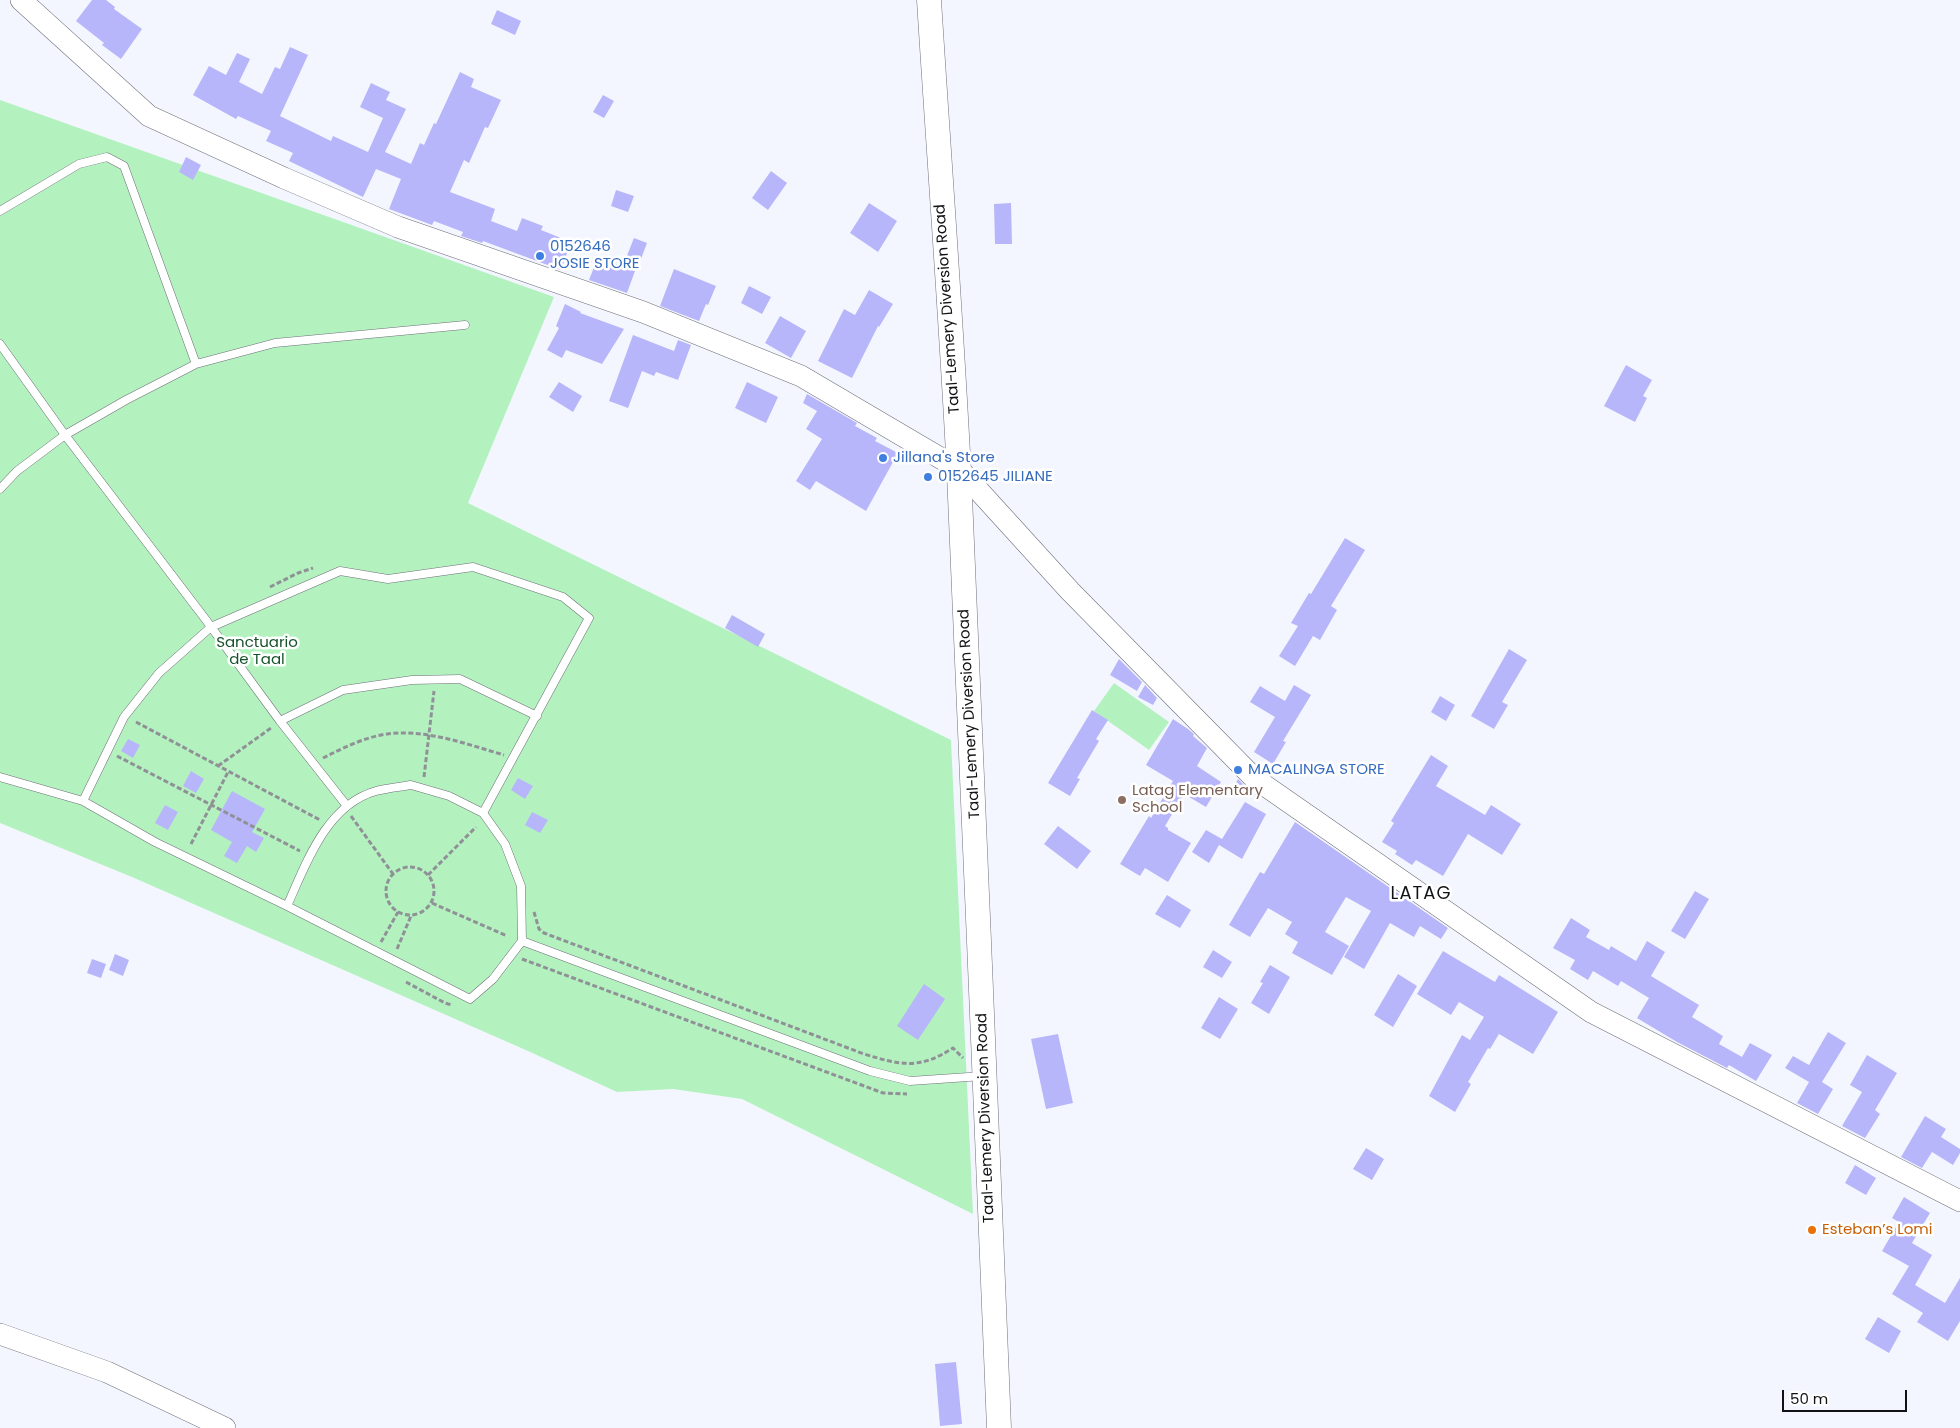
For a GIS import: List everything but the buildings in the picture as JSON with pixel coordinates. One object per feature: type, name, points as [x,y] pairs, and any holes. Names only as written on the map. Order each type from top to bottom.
[{"type":"main road","name":"Taal-Lemery Diversion Road","points":[[929,0],[959,469],[972,737],[999,1428]]},
{"type":"street","points":[[20,0],[149,116],[284,178],[398,227],[643,312],[801,376],[959,469],[1070,591],[1254,778],[1591,1012],[1960,1200]]},
{"type":"street","points":[[0,1334],[107,1372],[225,1428]]},
{"type":"lane","points":[[0,211],[79,164],[107,157],[124,166],[196,364]]},
{"type":"lane","points":[[0,489],[17,470],[65,435],[126,400],[196,364],[275,343],[465,325]]},
{"type":"lane","points":[[0,344],[65,435],[346,806]]},
{"type":"lane","points":[[83,801],[124,718],[159,673],[211,627],[340,571],[388,579],[473,567],[563,597],[589,618],[483,813]]},
{"type":"lane","points":[[280,721],[343,690],[412,680],[460,678],[537,716]]},
{"type":"lane","points":[[0,777],[83,801],[155,842],[287,906],[470,999],[493,979],[522,941],[521,886],[505,844],[483,813],[449,796],[410,785],[375,791],[346,806],[322,834],[287,906]]},
{"type":"lane","points":[[522,941],[870,1071],[910,1081],[984,1076]]},
{"type":"path","points":[[416,779],[424,779],[434,688],[442,689]]},
{"type":"path","points":[[140,716],[136,722],[320,820]]},
{"type":"path","points":[[218,766],[272,728],[266,720]]},
{"type":"path","points":[[320,760],[362,740],[387,734],[429,734],[506,755],[502,764]]},
{"type":"path","points":[[112,763],[116,755],[301,852]]},
{"type":"path","points":[[190,844],[228,772]]},
{"type":"path","points":[[345,822],[358,810]]},
{"type":"path","points":[[317,827],[320,820],[325,816]]},
{"type":"path","points":[[351,816],[393,874]]},
{"type":"path","points":[[470,822],[483,834]]},
{"type":"path","points":[[428,874],[476,827]]},
{"type":"path","points":[[182,840],[199,849]]},
{"type":"path","points":[[298,859],[306,844]]},
{"type":"path","points":[[407,867],[420,869],[428,874],[434,888],[432,903],[425,910],[411,916],[398,912],[390,906],[386,893],[388,881],[393,874],[407,867]]},
{"type":"path","points":[[432,903],[507,936]]},
{"type":"path","points":[[372,940],[380,944],[398,912]]},
{"type":"path","points":[[396,952],[411,916]]},
{"type":"path","points":[[504,942],[509,927]]},
{"type":"green space","name":"Sanctuario de Taal","points":[[0,100],[554,297],[468,503],[951,740],[973,1214],[742,1099],[673,1089],[617,1092],[132,877],[0,823]]},
{"type":"green space","points":[[1114,683],[1169,722],[1149,750],[1094,711]]},
{"type":"place","name":"0152646 JOSIE STORE","points":[[540,256]]},
{"type":"place","name":"Jillana's Store","points":[[883,458]]},
{"type":"place","name":"0152645 JILIANE","points":[[928,477]]},
{"type":"place","name":"MACALINGA STORE","points":[[1238,770]]},
{"type":"place","name":"Latag Elementary School","points":[[1122,800]]},
{"type":"place","name":"Esteban’s Lomi","points":[[1812,1230]]},
{"type":"district","name":"LATAG","points":[[1421,894]]}]
